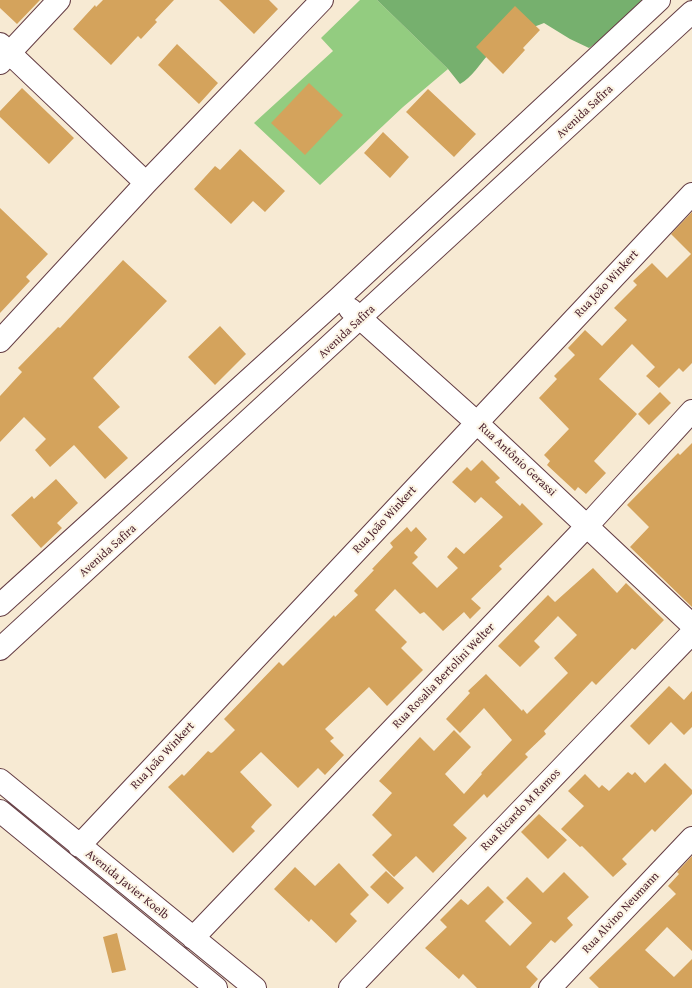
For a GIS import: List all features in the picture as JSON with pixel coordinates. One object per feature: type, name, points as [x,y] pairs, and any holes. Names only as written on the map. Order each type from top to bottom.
[{"type":"street","points":[[59,0],[3,53],[146,183]]},
{"type":"street","points":[[0,341],[146,183],[322,0]]},
{"type":"street","points":[[0,605],[338,299],[659,0]]},
{"type":"street","name":"Avenida Safira","points":[[0,649],[692,12]]},
{"type":"street","name":"Rua João Winkert","points":[[79,846],[692,194]]},
{"type":"street","name":"Rua Antônio Gerassi","points":[[338,299],[476,422],[692,625]]},
{"type":"street","name":"Rua Rosalia Bertolini Welter","points":[[193,938],[587,526],[692,411]]},
{"type":"street","name":"Rua Ricardo M Ramos","points":[[350,988],[692,633]]},
{"type":"street","name":"Avenida Javier Koelb","points":[[0,780],[79,846],[255,988]]},
{"type":"street","name":"Avenida Javier Koelb","points":[[0,811],[216,988]]},
{"type":"street","name":"Rua Alvino Neumann","points":[[550,988],[692,838]]},
{"type":"green space","points":[[360,0],[377,0],[448,69],[403,107],[320,185],[254,123],[333,51],[321,38]]},
{"type":"green space","points":[[377,0],[649,0],[615,30],[589,48],[570,39],[544,23],[521,32],[508,39],[495,49],[472,74],[460,84],[448,69]]},
{"type":"building","points":[[0,0],[40,0],[17,24],[0,8]]},
{"type":"building","points":[[103,0],[174,0],[155,20],[157,22],[141,39],[138,36],[111,65],[73,29],[95,5],[96,7]]},
{"type":"building","points":[[219,0],[269,0],[278,9],[254,34]]},
{"type":"building","points":[[515,6],[540,30],[523,48],[525,50],[503,74],[476,47]]},
{"type":"building","points":[[177,44],[218,83],[199,104],[158,65]]},
{"type":"building","points":[[309,83],[343,115],[305,155],[271,123]]},
{"type":"building","points":[[22,88],[74,138],[49,164],[0,117],[0,111]]},
{"type":"building","points":[[428,89],[476,134],[454,157],[406,112]]},
{"type":"building","points":[[383,132],[409,157],[390,178],[364,153]]},
{"type":"building","points":[[240,149],[285,191],[265,212],[253,201],[231,224],[194,189],[215,166],[220,170]]},
{"type":"building","points":[[0,208],[48,254],[26,277],[30,281],[0,313]]},
{"type":"building","points":[[692,212],[692,363],[683,372],[679,368],[659,388],[646,376],[655,367],[632,344],[599,379],[637,414],[594,461],[606,473],[586,494],[578,487],[575,491],[547,465],[550,461],[544,455],[569,429],[539,398],[557,379],[554,376],[575,355],[568,348],[585,330],[602,346],[627,320],[614,308],[637,285],[633,281],[652,263],[667,278],[691,254],[671,234]]},
{"type":"building","points":[[123,260],[167,301],[93,378],[120,407],[98,427],[128,458],[105,479],[74,445],[50,467],[35,450],[46,439],[24,417],[0,442],[0,396],[22,372],[18,368],[58,327],[60,328]]},
{"type":"building","points":[[220,326],[246,354],[215,385],[188,357]]},
{"type":"building","points":[[660,392],[671,403],[649,425],[638,414]]},
{"type":"building","points":[[692,443],[692,607],[630,547],[649,527],[627,505],[678,453],[680,455]]},
{"type":"building","points":[[482,460],[500,478],[495,482],[520,506],[522,503],[543,524],[499,566],[502,569],[471,599],[481,608],[470,619],[464,612],[443,631],[424,612],[420,614],[395,589],[375,610],[407,642],[401,648],[423,670],[387,706],[369,687],[325,729],[334,738],[330,741],[344,755],[325,775],[318,768],[298,788],[261,752],[240,772],[272,805],[251,827],[255,831],[233,853],[168,787],[182,774],[184,776],[208,751],[211,753],[213,752],[235,730],[224,719],[279,662],[283,666],[334,615],[335,617],[358,595],[354,591],[393,547],[390,543],[407,527],[411,532],[416,527],[427,539],[414,553],[418,557],[412,563],[437,588],[458,568],[447,557],[456,547],[464,554],[503,517],[481,497],[475,503],[452,482],[467,467],[471,471]]},
{"type":"building","points":[[56,479],[78,503],[57,523],[62,528],[41,548],[11,515],[32,496],[34,499]]},
{"type":"building","points":[[593,568],[617,593],[626,583],[664,620],[635,650],[632,648],[596,685],[592,681],[544,731],[546,734],[525,754],[528,757],[487,798],[484,794],[453,825],[467,838],[433,873],[416,856],[394,877],[372,855],[392,835],[372,815],[392,793],[379,781],[420,737],[434,751],[454,730],[471,747],[445,774],[464,794],[482,774],[481,773],[512,740],[484,708],[460,733],[446,719],[470,693],[468,691],[486,674],[522,711],[523,709],[527,714],[568,673],[554,658],[577,635],[558,616],[534,641],[540,647],[520,667],[498,646],[548,595],[555,602]]},
{"type":"building","points":[[669,686],[684,700],[692,691],[692,727],[684,735],[671,722],[649,745],[630,726]]},
{"type":"building","points":[[665,763],[692,790],[692,794],[655,832],[652,829],[622,859],[627,864],[613,877],[582,846],[580,847],[561,829],[584,806],[568,791],[585,774],[599,788],[602,785],[609,791],[628,772],[632,775],[635,772],[645,783]]},
{"type":"building","points":[[539,814],[567,840],[548,859],[521,832]]},
{"type":"building","points":[[692,856],[692,951],[667,927],[645,950],[674,977],[692,959],[692,988],[599,988],[589,978],[676,894],[668,886],[679,874],[677,872]]},
{"type":"building","points":[[339,863],[369,895],[350,914],[357,921],[336,943],[311,919],[309,922],[274,889],[295,867],[315,886]]},
{"type":"building","points":[[386,871],[404,888],[388,904],[370,887]]},
{"type":"building","points":[[564,872],[589,897],[567,918],[573,925],[555,943],[551,940],[526,967],[538,979],[530,988],[477,988],[463,974],[459,979],[425,948],[447,927],[440,920],[461,899],[468,905],[488,886],[504,902],[485,921],[510,946],[532,923],[506,898],[527,877],[543,893]]},
{"type":"building","points":[[117,933],[126,970],[112,973],[103,937]]}]
